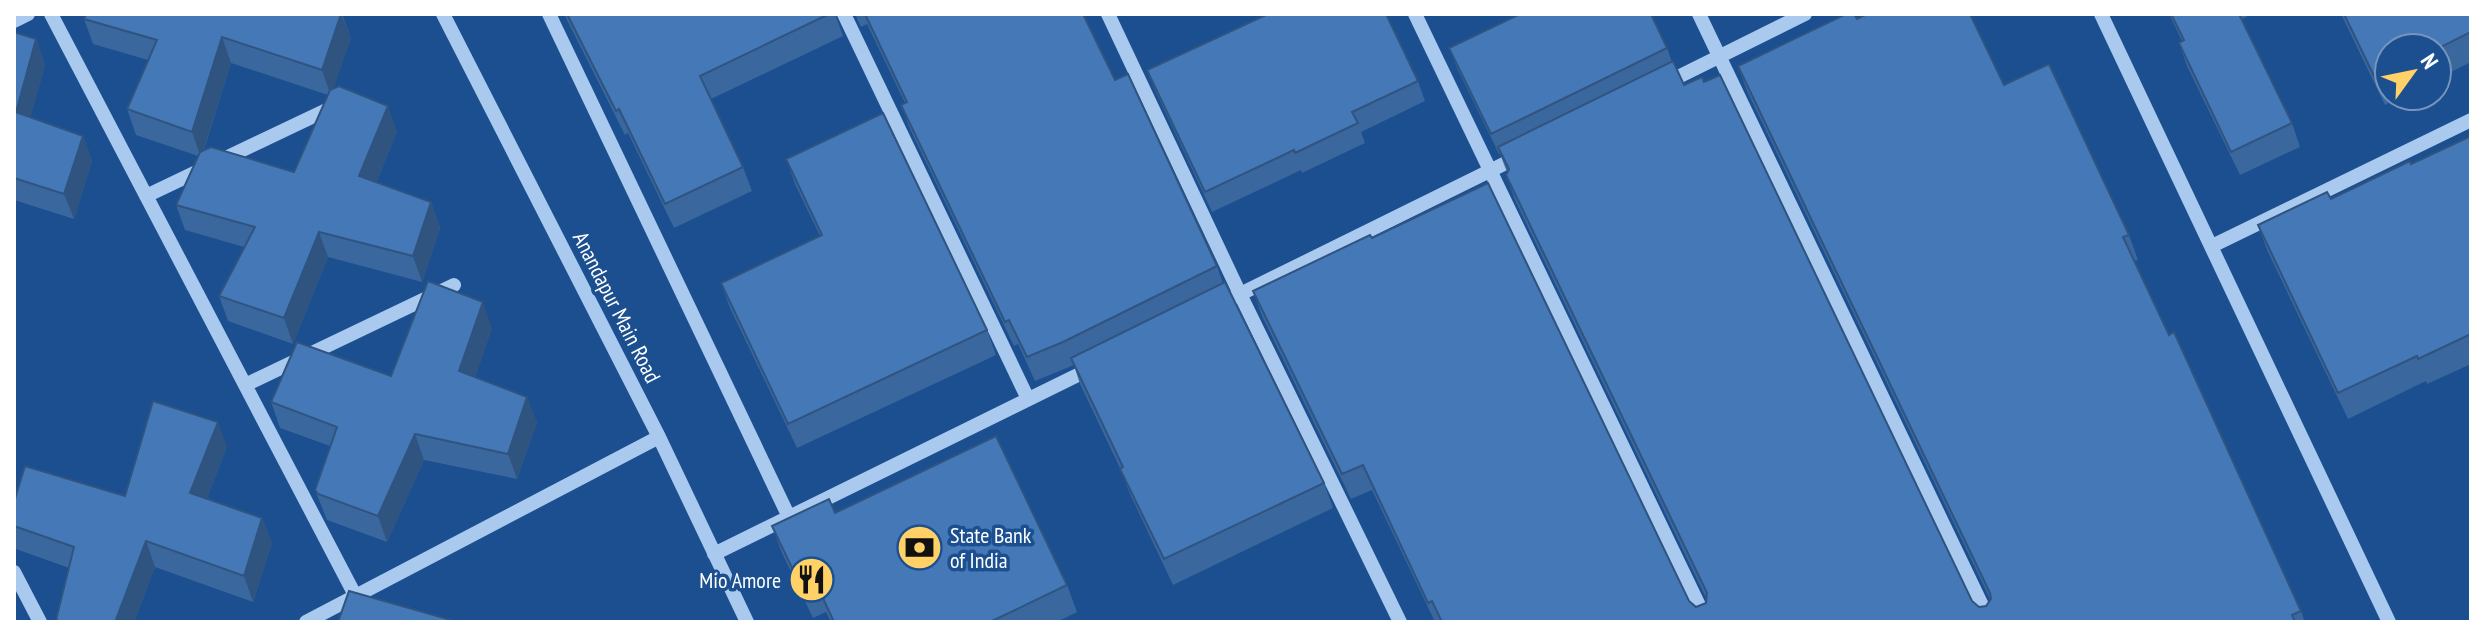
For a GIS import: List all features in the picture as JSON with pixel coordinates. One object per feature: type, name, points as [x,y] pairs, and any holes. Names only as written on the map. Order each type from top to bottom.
[{"type":"street","points":[[14,21],[28,14]]},
{"type":"street","points":[[51,14],[356,597]]},
{"type":"street","name":"Anandapur Main Road","points":[[443,14],[659,437],[747,622]]},
{"type":"street","points":[[549,14],[789,517]]},
{"type":"street","points":[[844,14],[1028,399]]},
{"type":"street","points":[[1108,14],[1400,622]]},
{"type":"street","points":[[1415,14],[1707,622]]},
{"type":"street","points":[[1699,14],[1990,622]]},
{"type":"street","points":[[1648,92],[1805,14]]},
{"type":"street","points":[[2101,14],[2389,622]]},
{"type":"street","points":[[146,196],[345,101]]},
{"type":"street","points":[[2212,246],[2471,120]]},
{"type":"street","points":[[1198,315],[1534,149]]},
{"type":"street","points":[[245,385],[454,285]]},
{"type":"street","points":[[714,554],[1113,357]]},
{"type":"street","points":[[306,622],[659,437]]},
{"type":"street","points":[[14,572],[40,622]]},
{"type":"building","points":[[86,14],[341,14],[322,70],[222,37],[192,132],[127,109],[157,40],[84,19]]},
{"type":"building","points":[[567,14],[829,14],[700,76],[743,167],[665,204],[619,109],[616,111]]},
{"type":"building","points":[[865,14],[1083,14],[1115,80],[1128,74],[1217,266],[1027,357],[1009,320],[1005,322],[901,105],[907,102]]},
{"type":"building","points":[[1268,14],[1386,14],[1418,81],[1352,112],[1358,123],[1205,192],[1147,70]]},
{"type":"building","points":[[1520,14],[1651,14],[1667,48],[1491,134],[1449,48]]},
{"type":"building","points":[[1846,14],[1854,14],[1857,19],[1867,14],[1970,14],[2004,85],[2049,64],[2129,235],[2123,237],[2169,335],[2174,332],[2301,611],[2292,615],[2295,622],[1442,622],[1432,601],[1428,603],[1363,465],[1342,474],[1253,291],[1488,183],[1689,601],[1696,607],[1706,603],[1707,593],[1506,175],[1509,169],[1498,147],[1673,61],[1684,85],[1702,77],[1704,82],[1720,75],[1972,601],[1979,607],[1986,606],[1991,599],[1738,66]]},
{"type":"building","points":[[2171,14],[2239,14],[2292,123],[2231,152],[2179,43],[2184,40]]},
{"type":"building","points":[[2344,14],[2471,14],[2471,32],[2453,41],[2453,32],[2373,32],[2373,74]]},
{"type":"building","points":[[14,32],[36,39],[16,112],[83,136],[64,194],[14,178]]},
{"type":"building","points":[[339,86],[388,106],[359,176],[431,202],[413,256],[319,232],[284,318],[219,296],[255,227],[176,205],[200,152],[211,147],[294,172],[330,90]]},
{"type":"building","points":[[883,113],[987,330],[788,424],[721,283],[822,235],[786,159]]},
{"type":"building","points":[[2471,136],[2471,334],[2338,393],[2258,225],[2327,192],[2331,199]]},
{"type":"building","points":[[428,281],[483,302],[459,371],[527,397],[508,454],[415,434],[378,516],[318,494],[315,490],[337,427],[271,402],[297,342],[391,376]]},
{"type":"building","points":[[1225,282],[1324,483],[1164,559],[1071,358]]},
{"type":"building","points":[[153,401],[218,422],[190,493],[262,518],[244,576],[146,541],[115,622],[56,620],[74,547],[14,526],[14,502],[25,466],[125,496]]},
{"type":"building","points":[[996,436],[1067,585],[990,622],[834,622],[817,585],[803,591],[772,526],[829,499],[835,513]]},
{"type":"building","points":[[349,591],[458,622],[338,622]]},
{"type":"place","name":"State Bank of India","points":[[919,548]]},
{"type":"place","name":"Mio Amore","points":[[812,580]]}]
